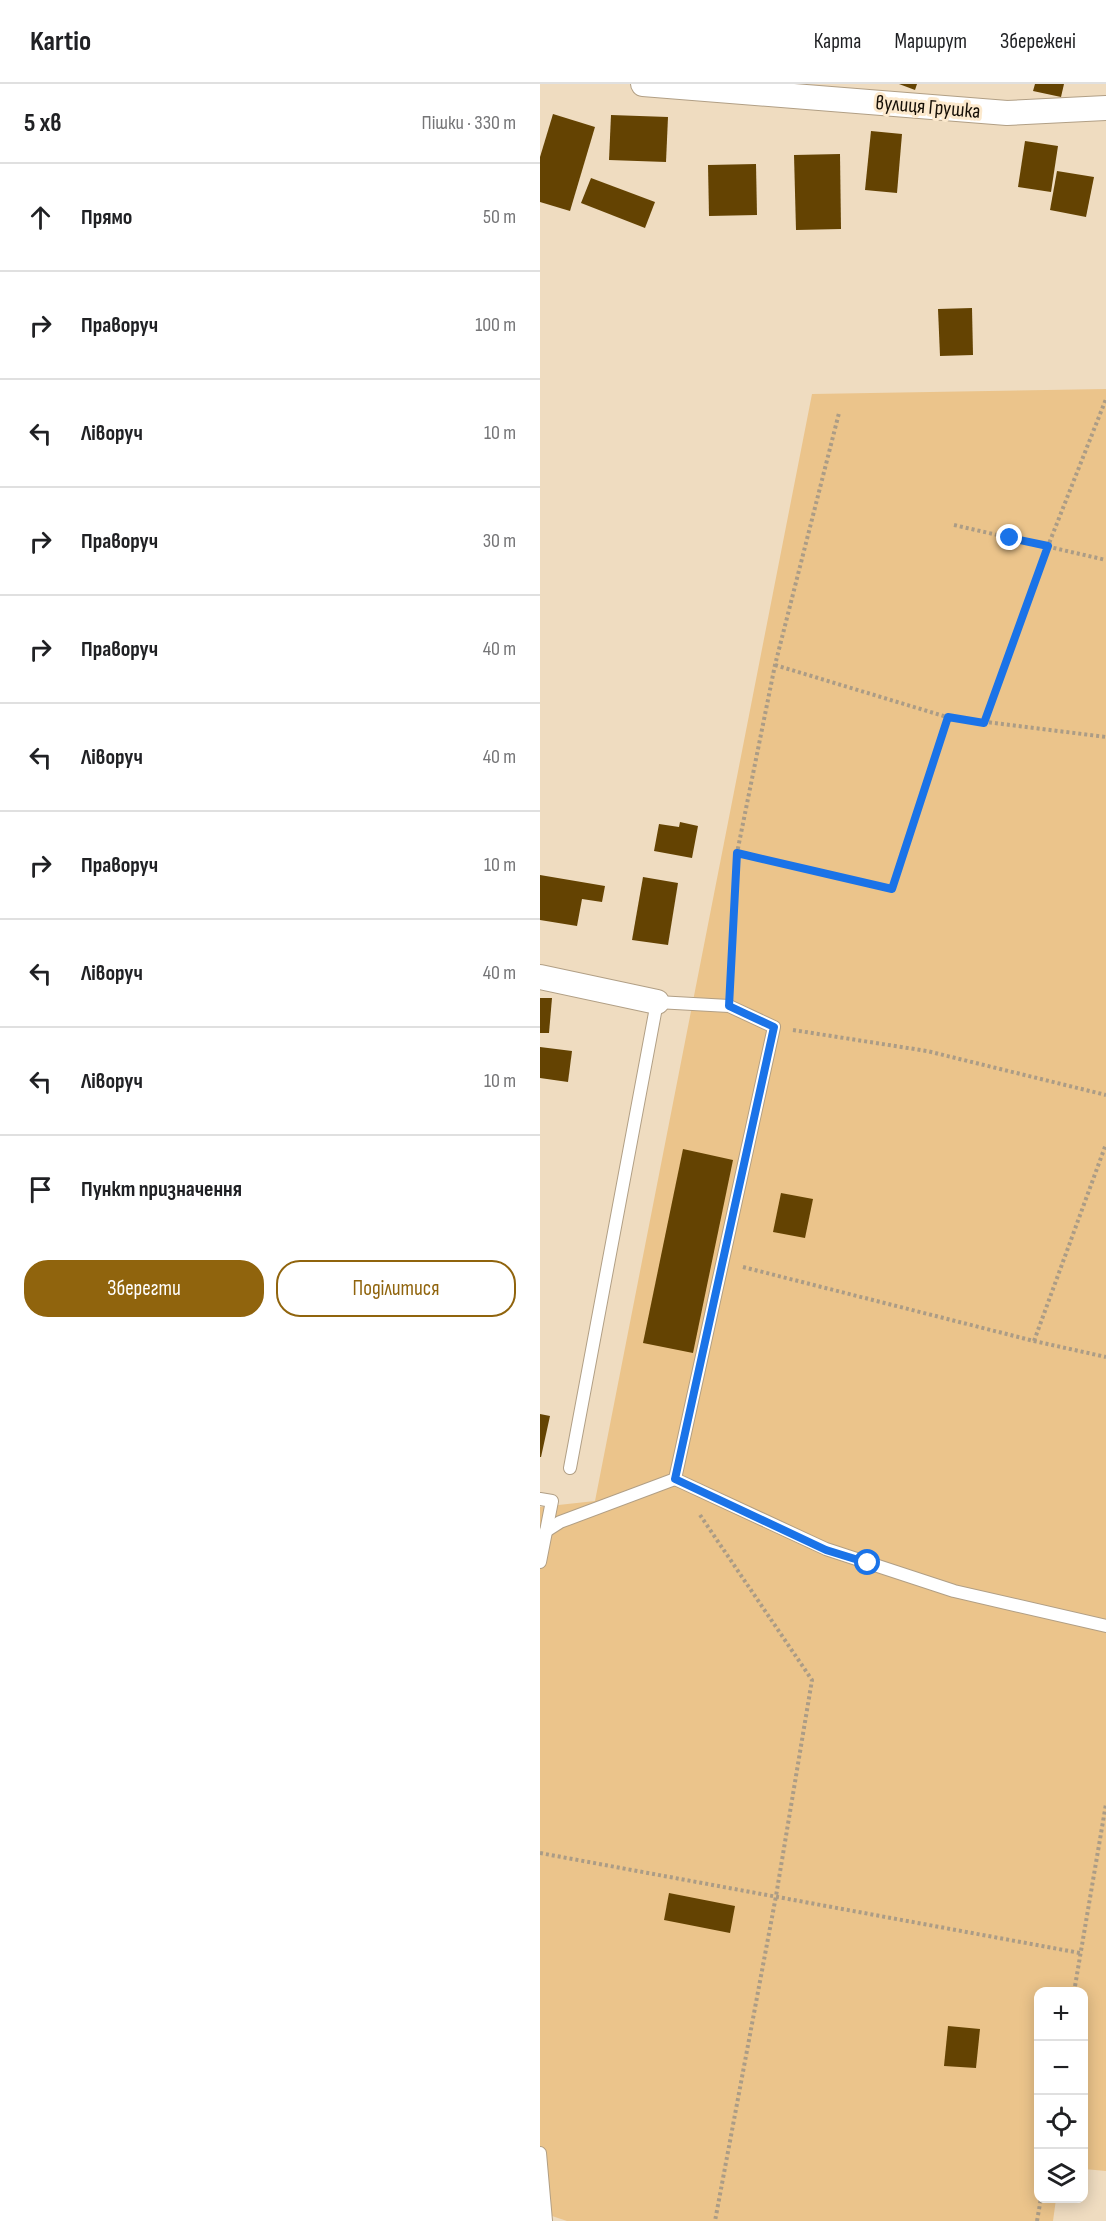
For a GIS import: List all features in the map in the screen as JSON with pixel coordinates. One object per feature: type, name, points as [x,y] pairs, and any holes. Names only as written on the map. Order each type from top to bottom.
[{"type":"street","name":"вулиця Грушка","points":[[643,84],[1007,113],[1106,108]]},
{"type":"street","points":[[540,977],[657,1002]]},
{"type":"lane","points":[[570,1468],[657,1002],[729,1006],[774,1027],[675,1479]]},
{"type":"lane","points":[[546,1531],[560,1522],[675,1479],[826,1550],[954,1591],[1106,1626]]},
{"type":"lane","points":[[540,1499],[552,1501],[540,1562]]},
{"type":"lane","points":[[540,2153],[546,2221]]},
{"type":"path","points":[[984,723],[1048,546],[1106,399]]},
{"type":"path","points":[[729,1006],[737,853],[775,665],[839,413]]},
{"type":"path","points":[[954,525],[1106,560]]},
{"type":"path","points":[[775,665],[948,717],[1106,737]]},
{"type":"path","points":[[737,853],[892,889],[948,717]]},
{"type":"path","points":[[774,1027],[927,1051],[1106,1095]]},
{"type":"path","points":[[1034,1341],[1106,1144]]},
{"type":"path","points":[[722,1262],[1106,1357]]},
{"type":"path","points":[[675,1479],[812,1680],[776,1896],[715,2221]]},
{"type":"path","points":[[1075,1987],[1106,1804]]},
{"type":"path","points":[[540,1853],[1080,1953]]},
{"type":"path","points":[[1037,2221],[1040,2203]]},
{"type":"shaded area","points":[[1106,389],[1106,2171],[1088,2169],[1088,1987],[1034,1987],[1034,2203],[1055,2203],[1053,2221],[567,2221],[540,2212],[540,1507],[595,1501],[812,394]]},
{"type":"building","points":[[899,84],[917,84],[915,90]]},
{"type":"building","points":[[1035,84],[1064,84],[1061,97],[1033,91]]},
{"type":"building","points":[[553,114],[595,127],[570,211],[540,202],[540,157]]},
{"type":"building","points":[[611,115],[668,117],[666,162],[609,160]]},
{"type":"building","points":[[871,131],[902,134],[897,193],[865,190]]},
{"type":"building","points":[[1025,141],[1058,146],[1051,192],[1018,187]]},
{"type":"building","points":[[840,154],[841,229],[796,230],[794,155]]},
{"type":"building","points":[[756,164],[757,215],[709,216],[708,165]]},
{"type":"building","points":[[1057,171],[1094,177],[1086,217],[1050,210]]},
{"type":"building","points":[[591,178],[655,202],[645,228],[581,203]]},
{"type":"building","points":[[972,308],[973,355],[940,356],[938,309]]},
{"type":"building","points":[[680,822],[698,826],[692,858],[654,851],[659,824],[679,827]]},
{"type":"building","points":[[540,875],[605,886],[602,902],[582,899],[577,926],[540,920]]},
{"type":"building","points":[[643,877],[678,883],[668,945],[632,940]]},
{"type":"building","points":[[540,998],[552,998],[549,1033],[540,1033]]},
{"type":"building","points":[[540,1047],[572,1051],[568,1082],[540,1078]]},
{"type":"building","points":[[683,1149],[733,1160],[693,1353],[643,1343]]},
{"type":"building","points":[[781,1193],[813,1199],[805,1238],[773,1232]]},
{"type":"building","points":[[540,1414],[550,1416],[541,1457],[540,1457]]},
{"type":"building","points":[[669,1893],[735,1906],[730,1933],[664,1920]]},
{"type":"building","points":[[948,2026],[980,2029],[976,2068],[944,2066]]},
{"type":"route","points":[[868,1563],[826,1550],[675,1479],[774,1027],[729,1006],[737,853],[892,889],[948,717],[984,723],[1048,546],[1010,538]]}]
